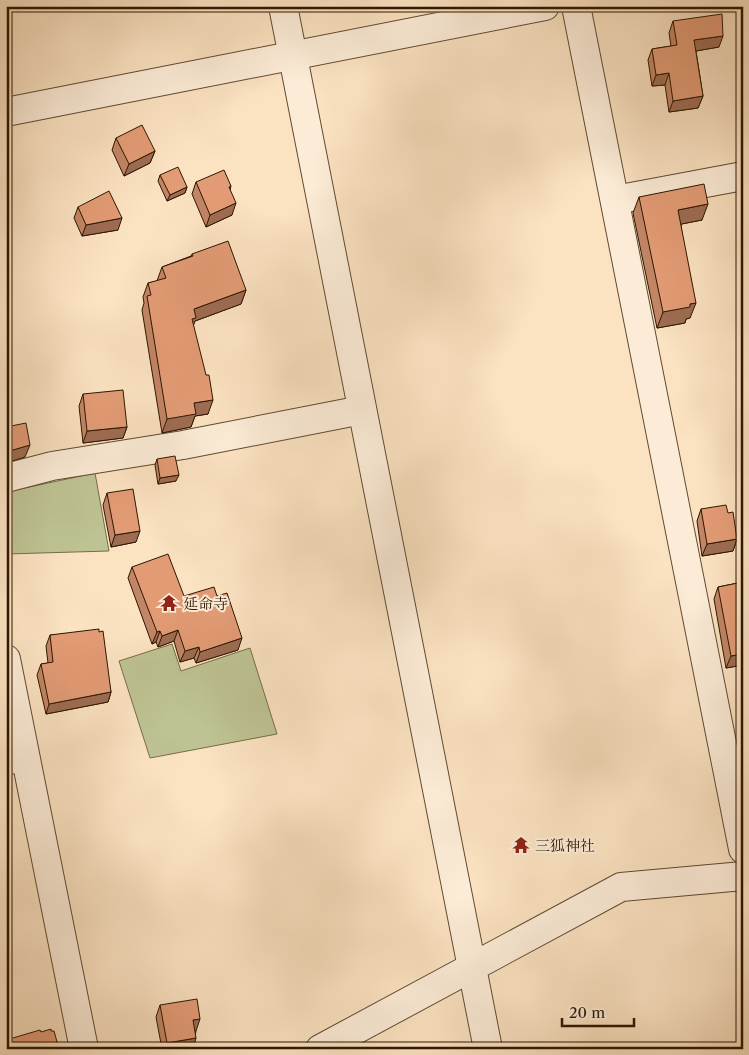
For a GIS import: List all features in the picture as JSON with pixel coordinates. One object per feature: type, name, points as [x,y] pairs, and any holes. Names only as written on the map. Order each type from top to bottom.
[{"type":"street","points":[[283,6],[488,1049]]},
{"type":"street","points":[[6,112],[545,6]]},
{"type":"street","points":[[576,6],[743,849]]},
{"type":"street","points":[[615,200],[743,176]]},
{"type":"street","points":[[6,478],[52,466],[183,445],[362,410]]},
{"type":"street","points":[[6,659],[16,759],[84,1049]]},
{"type":"street","points":[[320,1049],[621,887],[743,876]]},
{"type":"green space","points":[[95,473],[109,551],[6,554],[6,492]]},
{"type":"green space","points":[[172,644],[181,671],[250,648],[277,734],[150,758],[119,661]]},
{"type":"building","points":[[722,14],[723,36],[694,40],[703,96],[673,101],[669,73],[656,75],[652,49],[677,45],[673,21]]},
{"type":"building","points":[[142,125],[155,151],[129,164],[116,138]]},
{"type":"building","points":[[178,167],[187,187],[170,195],[160,175]]},
{"type":"building","points":[[224,170],[236,203],[210,215],[196,182]]},
{"type":"building","points":[[704,184],[708,204],[678,210],[696,303],[690,304],[690,307],[663,312],[639,197]]},
{"type":"building","points":[[109,191],[122,218],[86,225],[78,207]]},
{"type":"building","points":[[228,241],[246,290],[194,309],[196,318],[192,319],[206,375],[209,375],[213,400],[194,403],[196,414],[167,419],[147,296],[151,295],[148,283],[166,278],[162,267]]},
{"type":"building","points":[[123,390],[127,427],[87,431],[83,394]]},
{"type":"building","points":[[26,423],[30,445],[6,452],[6,427]]},
{"type":"building","points":[[175,456],[179,475],[160,478],[157,459]]},
{"type":"building","points":[[133,489],[140,531],[115,535],[107,493]]},
{"type":"building","points":[[726,505],[728,513],[733,512],[737,539],[707,544],[701,509]]},
{"type":"building","points":[[168,554],[184,596],[214,587],[217,596],[227,593],[242,638],[200,652],[199,647],[185,651],[178,630],[162,636],[160,631],[157,632],[132,567]]},
{"type":"building","points":[[743,582],[743,654],[731,656],[718,587]]},
{"type":"building","points":[[99,629],[99,632],[103,631],[111,692],[49,704],[41,664],[53,662],[50,635]]},
{"type":"building","points":[[197,999],[200,1019],[193,1020],[196,1038],[167,1043],[160,1005]]},
{"type":"building","points":[[51,1029],[51,1031],[54,1031],[59,1049],[6,1049],[6,1040],[40,1030],[41,1032]]},
{"type":"place","name":"延命寺","points":[[169,603]]},
{"type":"place","name":"三狐神社","points":[[521,845]]}]
